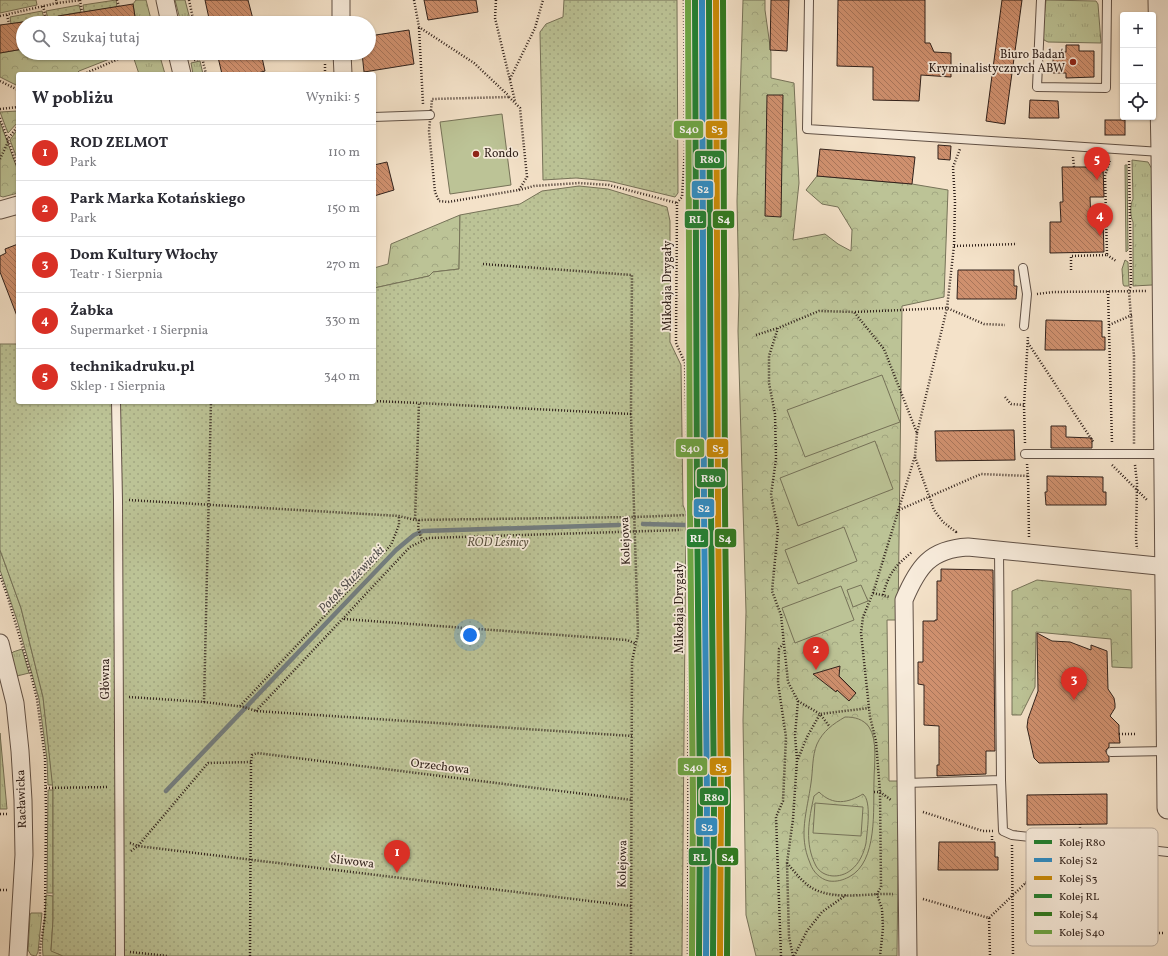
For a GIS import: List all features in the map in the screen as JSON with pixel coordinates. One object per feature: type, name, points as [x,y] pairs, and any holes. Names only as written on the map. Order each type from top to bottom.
[{"type":"street","points":[[165,0],[168,16]]},
{"type":"street","points":[[341,0],[341,16]]},
{"type":"street","points":[[1159,0],[1162,152],[1165,518],[1167,567],[1168,808]]},
{"type":"street","points":[[342,60],[342,72]]},
{"type":"street","points":[[0,210],[16,206]]},
{"type":"street","points":[[908,956],[904,600],[919,570],[941,552],[953,548],[968,547],[1167,567]]},
{"type":"street","name":"Racławicka","points":[[0,643],[14,703],[24,800],[24,855],[18,956]]},
{"type":"lane","points":[[809,0],[808,129],[1162,152]]},
{"type":"lane","points":[[1041,0],[1037,87],[1106,88],[1107,0]]},
{"type":"lane","points":[[376,117],[426,115]]},
{"type":"lane","points":[[1023,268],[1027,294],[1026,329]]},
{"type":"lane","name":"Główna","points":[[116,404],[118,500],[120,953]]},
{"type":"lane","points":[[1025,454],[1165,454]]},
{"type":"lane","points":[[999,550],[1003,831],[1012,835],[1026,836]]},
{"type":"lane","points":[[1112,752],[1168,751]]},
{"type":"lane","points":[[906,783],[1002,780]]},
{"type":"lane","points":[[1158,851],[1168,852]]},
{"type":"path","points":[[0,16],[57,2],[80,0],[82,12]]},
{"type":"path","points":[[117,0],[119,6]]},
{"type":"path","points":[[189,0],[192,16]]},
{"type":"path","points":[[414,0],[419,27],[426,115],[435,192],[439,200],[448,202],[534,186],[572,184],[609,185],[677,203]]},
{"type":"path","points":[[496,0],[495,18],[515,102]]},
{"type":"path","points":[[510,79],[535,28],[543,0]]},
{"type":"path","name":"Mikołaja Drygały","points":[[684,0],[685,141],[684,183],[682,197],[677,203],[676,343],[685,363],[688,515],[688,956]]},
{"type":"path","points":[[44,6],[46,16]]},
{"type":"path","points":[[7,15],[9,24]]},
{"type":"path","points":[[419,27],[474,63],[520,108],[526,177],[519,190]]},
{"type":"path","points":[[90,72],[118,60]]},
{"type":"path","points":[[180,64],[195,60]]},
{"type":"path","points":[[202,60],[206,72]]},
{"type":"path","points":[[325,60],[325,72]]},
{"type":"path","points":[[0,81],[16,89]]},
{"type":"path","points":[[426,115],[432,99],[510,97]]},
{"type":"path","points":[[0,109],[16,107]]},
{"type":"path","points":[[0,118],[16,163]]},
{"type":"path","points":[[0,159],[8,141],[16,129]]},
{"type":"path","points":[[880,956],[883,928],[882,909],[877,894],[880,887],[880,792],[876,740],[869,708],[861,633],[863,618],[873,593],[915,456],[917,434],[947,308],[954,246],[954,167],[963,139]]},
{"type":"path","points":[[1129,150],[1131,285],[1129,291],[1134,356],[1134,454],[1138,492],[1136,538],[1137,551]]},
{"type":"path","points":[[1073,155],[1074,167]]},
{"type":"path","points":[[1107,255],[1105,176],[1111,159]]},
{"type":"path","points":[[954,246],[1017,244]]},
{"type":"path","points":[[1070,270],[1071,256],[1107,255],[1116,261]]},
{"type":"path","name":"Kolejowa","points":[[483,264],[632,275],[631,414],[638,634],[632,661],[631,956]]},
{"type":"path","points":[[1108,291],[1112,454]]},
{"type":"path","points":[[1031,294],[1053,292],[1149,291]]},
{"type":"path","points":[[756,335],[778,328],[819,311],[854,312],[947,308],[984,324],[1005,325]]},
{"type":"path","points":[[854,312],[884,349],[917,434]]},
{"type":"path","points":[[1109,325],[1132,315]]},
{"type":"path","points":[[778,328],[769,356],[769,383],[775,414],[776,459],[771,495],[778,529],[772,591],[781,615],[788,682],[798,701],[820,714],[830,727]]},
{"type":"path","points":[[1026,329],[1028,343],[1024,405],[1025,454],[1028,476],[1029,553]]},
{"type":"path","points":[[1028,343],[1101,454],[1165,518]]},
{"type":"path","points":[[1004,397],[1011,404],[1024,405]]},
{"type":"path","points":[[376,401],[631,414]]},
{"type":"path","points":[[414,520],[419,403]]},
{"type":"path","points":[[204,702],[211,404]]},
{"type":"path","points":[[915,456],[934,510],[943,522],[956,532],[949,534]]},
{"type":"path","points":[[899,510],[981,474],[1028,476]]},
{"type":"path","points":[[118,500],[399,516],[414,520],[688,515]]},
{"type":"path","points":[[239,706],[391,545],[400,525],[399,516]]},
{"type":"path","points":[[419,520],[418,528],[422,540]]},
{"type":"path","points":[[256,711],[410,547],[422,540],[428,538],[681,530]]},
{"type":"path","points":[[883,595],[887,581],[897,565],[916,550]]},
{"type":"path","points":[[344,618],[627,640],[636,644]]},
{"type":"path","points":[[781,956],[776,817],[783,801],[786,744],[778,683],[779,649],[784,644]]},
{"type":"path","points":[[118,697],[204,702],[239,706],[256,711],[632,736]]},
{"type":"path","points":[[794,956],[789,937],[787,863],[793,819],[797,760],[795,735],[798,701]]},
{"type":"path","points":[[820,714],[869,708]]},
{"type":"path","points":[[797,760],[807,737],[820,714]]},
{"type":"path","points":[[1119,734],[1136,734]]},
{"type":"path","name":"Orzechowa","points":[[251,762],[252,755],[257,753],[632,800]]},
{"type":"path","points":[[119,860],[138,846],[208,763],[251,762],[250,956]]},
{"type":"path","points":[[46,788],[119,787]]},
{"type":"path","points":[[874,792],[880,792],[899,806],[983,832]]},
{"type":"path","points":[[1012,835],[1013,956]]},
{"type":"path","name":"Śliwowa","points":[[120,840],[138,846],[631,906]]},
{"type":"path","points":[[787,863],[799,878],[811,887],[824,893],[846,895],[907,895],[989,918]]},
{"type":"path","points":[[990,956],[989,918],[1025,883]]},
{"type":"path","points":[[794,956],[807,931],[822,912],[846,895]]},
{"type":"path","points":[[688,924],[705,924],[704,956]]},
{"type":"path","points":[[1158,933],[1163,933]]},
{"type":"path","points":[[120,953],[168,956]]},
{"type":"green space","points":[[0,0],[36,0],[37,5],[0,13]]},
{"type":"green space","points":[[116,0],[117,7],[84,12],[83,5]]},
{"type":"green space","points":[[136,0],[146,0],[150,16],[135,16],[133,4]]},
{"type":"green space","points":[[175,0],[185,0],[189,16],[179,16]]},
{"type":"green space","points":[[564,0],[677,0],[678,193],[675,197],[609,181],[576,178],[543,180],[540,32],[546,24],[563,17]]},
{"type":"green space","points":[[743,0],[765,0],[771,53],[771,78],[794,83],[799,183],[793,240],[825,234],[838,244],[851,251],[852,230],[838,207],[822,204],[806,190],[817,176],[912,184],[948,190],[944,297],[902,306],[898,620],[887,620],[889,781],[899,781],[897,956],[756,956],[746,915],[743,720],[746,612],[738,331],[739,295],[737,201]]},
{"type":"green space","points":[[1046,0],[1096,1],[1098,4],[1101,43],[1048,42],[1044,40],[1042,36]]},
{"type":"green space","points":[[79,5],[81,12],[59,16],[47,16],[46,11]]},
{"type":"green space","points":[[42,11],[43,16],[16,16],[16,23],[11,24],[10,17]]},
{"type":"green space","points":[[16,50],[16,60],[107,60],[78,72],[16,72],[16,85],[0,77],[0,53]]},
{"type":"green space","points":[[134,60],[161,60],[164,72],[138,72]]},
{"type":"green space","points":[[200,61],[203,72],[193,72],[191,63]]},
{"type":"green space","points":[[16,111],[16,124],[8,133],[0,112]]},
{"type":"green space","name":"Rondo","points":[[502,114],[511,185],[450,194],[440,122]]},
{"type":"green space","points":[[0,122],[16,166],[16,194],[3,197],[0,196]]},
{"type":"green space","points":[[16,131],[16,156],[10,140]]},
{"type":"green space","points":[[1132,160],[1148,162],[1152,169],[1154,284],[1152,285],[1133,286],[1133,222],[1131,217],[1131,204],[1133,199]]},
{"type":"green space","points":[[1125,165],[1127,165],[1128,250],[1126,252]]},
{"type":"green space","name":"ROD Leśnicy","points":[[579,186],[608,189],[667,207],[670,221],[670,342],[681,365],[683,505],[686,513],[682,956],[63,956],[51,951],[53,920],[53,790],[43,697],[21,608],[0,550],[0,344],[16,344],[16,404],[376,404],[376,288],[429,276],[433,272],[459,269],[460,215],[520,204],[542,191]]},
{"type":"green space","points":[[460,215],[459,269],[433,272],[429,276],[376,288],[376,267],[388,264],[391,244]]},
{"type":"green space","points":[[1125,260],[1128,262],[1129,286],[1124,286],[1123,284],[1122,269]]},
{"type":"green space","points":[[882,375],[900,422],[805,457],[787,410]]},
{"type":"green space","points":[[875,441],[893,489],[798,526],[780,478]]},
{"type":"green space","points":[[844,527],[857,561],[798,584],[785,550]]},
{"type":"green space","points":[[0,550],[21,608],[43,697],[53,785],[48,785],[47,759],[39,699],[17,620],[0,570]]},
{"type":"green space","points":[[1037,580],[1131,590],[1132,668],[1112,667],[1111,639],[1036,632],[1035,687],[1021,715],[1012,715],[1012,591]]},
{"type":"green space","points":[[861,585],[868,601],[853,607],[847,590]]},
{"type":"green space","points":[[841,586],[854,620],[795,643],[782,608]]},
{"type":"green space","points":[[22,649],[29,673],[17,676],[11,654]]},
{"type":"green space","points":[[845,717],[852,717],[867,724],[874,739],[875,753],[872,834],[865,860],[858,870],[847,878],[829,881],[820,877],[811,866],[806,853],[804,823],[815,749],[819,739],[825,732],[832,725]],"holes":[[[819,792],[824,796],[841,802],[863,794],[867,803],[868,817],[866,843],[862,854],[859,861],[851,870],[837,876],[827,875],[819,870],[812,857],[810,849],[809,822],[814,796]]]},
{"type":"green space","points":[[0,733],[7,809],[0,809]]},
{"type":"green space","points":[[48,790],[53,790],[53,893],[47,893]]},
{"type":"green space","points":[[815,803],[863,807],[861,836],[813,833]]},
{"type":"green space","points":[[46,895],[53,896],[51,950],[63,956],[43,956]]},
{"type":"green space","points":[[31,913],[42,913],[38,952],[36,956],[31,955],[28,950]]},
{"type":"building","points":[[205,0],[248,0],[252,16],[208,16]]},
{"type":"building","points":[[424,0],[476,0],[478,12],[428,20]]},
{"type":"building","points":[[771,0],[789,0],[787,51],[770,50]]},
{"type":"building","points":[[838,0],[925,0],[925,43],[930,43],[934,52],[951,53],[951,77],[921,75],[919,101],[873,100],[873,67],[837,66]]},
{"type":"building","points":[[1002,0],[1022,0],[1005,124],[986,121]]},
{"type":"building","points":[[133,4],[135,16],[58,16]]},
{"type":"building","points":[[16,23],[16,50],[0,53],[0,25]]},
{"type":"building","points":[[409,30],[414,64],[364,72],[363,60],[376,60],[376,35]]},
{"type":"building","name":"Biuro Badań Kryminalistycznych ABW","points":[[1066,45],[1079,45],[1079,51],[1094,51],[1094,77],[1066,78],[1066,73],[1053,73],[1053,52],[1066,52]]},
{"type":"building","points":[[219,60],[263,60],[265,71],[261,72],[222,72]]},
{"type":"building","points":[[767,95],[783,95],[781,217],[765,216]]},
{"type":"building","points":[[1030,100],[1058,101],[1059,118],[1029,118]]},
{"type":"building","points":[[1105,120],[1125,120],[1125,135],[1105,135]]},
{"type":"building","points":[[938,145],[951,146],[950,160],[938,159]]},
{"type":"building","points":[[820,149],[915,157],[912,184],[817,176]]},
{"type":"building","points":[[387,162],[394,190],[376,195],[376,165]]},
{"type":"building","points":[[1062,167],[1103,167],[1104,197],[1090,197],[1091,222],[1103,221],[1104,252],[1050,253],[1050,222],[1061,222],[1060,202],[1063,202]]},
{"type":"building","points":[[16,245],[16,313],[0,272],[0,256],[6,253],[5,249]]},
{"type":"building","points":[[958,270],[1014,270],[1014,286],[1017,286],[1016,299],[957,299]]},
{"type":"building","points":[[1046,320],[1102,321],[1102,337],[1105,337],[1105,350],[1045,350]]},
{"type":"building","points":[[1051,426],[1066,426],[1066,437],[1092,438],[1092,448],[1051,448]]},
{"type":"building","points":[[1014,430],[1015,460],[936,461],[935,431]]},
{"type":"building","points":[[1047,476],[1103,477],[1103,492],[1106,492],[1106,505],[1046,505],[1045,492],[1047,492]]},
{"type":"building","points":[[941,569],[993,570],[995,751],[986,751],[986,774],[937,776],[937,765],[939,765],[939,726],[924,725],[924,685],[918,684],[918,662],[923,662],[923,621],[937,620],[937,581],[941,581]]},
{"type":"building","points":[[1037,633],[1052,641],[1070,642],[1091,650],[1091,645],[1107,651],[1108,689],[1114,698],[1115,704],[1115,708],[1110,716],[1119,725],[1120,743],[1109,743],[1109,747],[1106,752],[1109,757],[1109,762],[1039,763],[1034,758],[1027,727],[1028,719],[1038,691]]},
{"type":"building","points":[[840,666],[839,676],[856,693],[849,701],[837,690],[836,692],[813,674]]},
{"type":"building","points":[[1107,794],[1107,824],[1027,825],[1027,795]]},
{"type":"building","points":[[939,842],[995,842],[995,857],[998,857],[998,870],[938,870]]},
{"type":"waterway","points":[[701,0],[700,322],[706,901],[704,917]]},
{"type":"waterway","name":"Potok Służewiecki","points":[[643,524],[685,525]]},
{"type":"waterway","name":"Potok Służewiecki","points":[[166,791],[396,550],[414,535],[423,531],[619,525]]},
{"type":"rail line","name":"S40","points":[[688,0],[693,799],[692,956]]},
{"type":"rail line","name":"RL","points":[[695,0],[700,799],[699,956]]},
{"type":"rail line","name":"S2","points":[[702,0],[707,799],[706,956]]},
{"type":"rail line","name":"R80","points":[[709,0],[714,799],[713,956]]},
{"type":"rail line","name":"S3","points":[[716,0],[721,799],[720,956]]},
{"type":"rail line","name":"S4","points":[[723,0],[728,799],[727,956]]},
{"type":"place","name":"Biuro Badań Kryminalistycznych ABW","points":[[1073,62]]},
{"type":"place","name":"Rondo","points":[[476,154]]},
{"type":"place","name":"technikadruku.pl","points":[[1097,180]]},
{"type":"place","name":"Żabka","points":[[1100,236]]},
{"type":"place","name":"Park Marka Kotańskiego","points":[[816,670]]},
{"type":"place","name":"Dom Kultury Włochy","points":[[1074,700]]},
{"type":"place","name":"ROD ZELMOT","points":[[397,873]]}]
